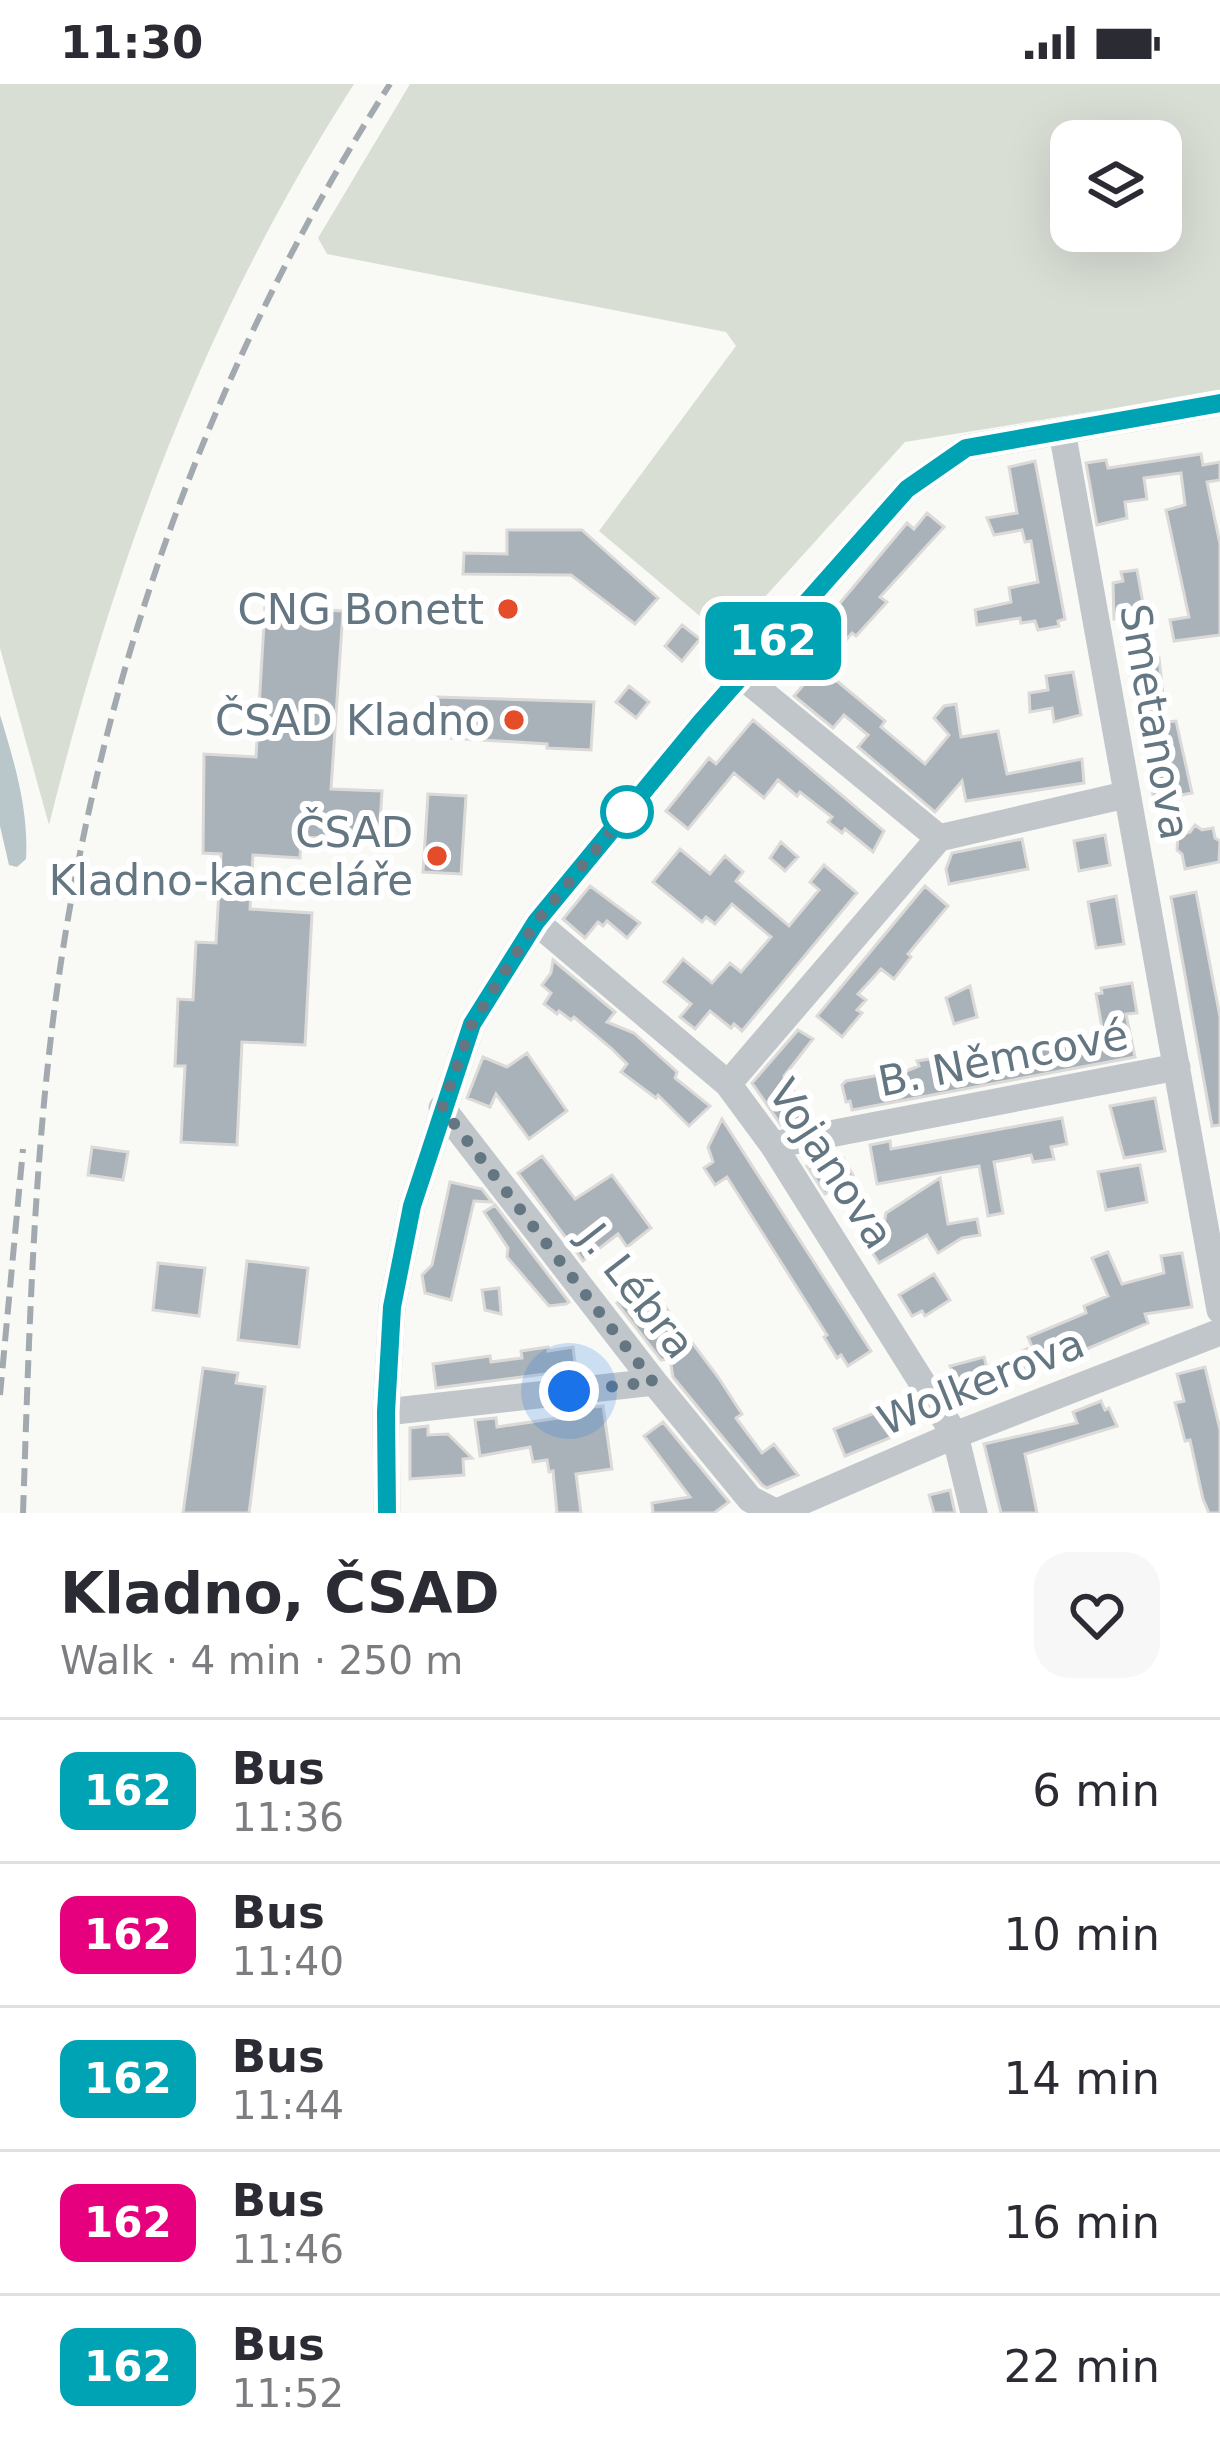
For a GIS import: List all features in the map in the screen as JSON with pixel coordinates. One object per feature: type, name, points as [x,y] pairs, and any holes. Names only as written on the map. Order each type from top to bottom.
[{"type":"street","points":[[387,1513],[392,1307],[412,1206],[472,1024],[536,922],[742,676],[907,489],[930,470],[966,448],[1220,403]]},
{"type":"street","name":"Smetanova","points":[[1062,430],[1220,1310]]},
{"type":"street","points":[[742,676],[939,838]]},
{"type":"street","points":[[728,1084],[939,838],[1125,795]]},
{"type":"street","name":"Vojanova","points":[[536,922],[728,1084],[773,1145],[955,1435],[974,1513]]},
{"type":"street","name":"B. Němcové","points":[[773,1145],[1177,1067]]},
{"type":"street","name":"J. Lébra","points":[[442,1108],[653,1382],[750,1499],[776,1513]]},
{"type":"street","name":"Wolkerova","points":[[776,1513],[955,1435],[1220,1332]]},
{"type":"street","points":[[386,1412],[653,1382]]},
{"type":"shaded area","points":[[0,84],[354,84],[253,260],[170,442],[104,630],[49,825],[0,648]]},
{"type":"shaded area","points":[[410,84],[1220,84],[1220,391],[905,442],[727,639],[599,531],[736,346],[726,332],[327,254],[318,238]]},
{"type":"shaded area","points":[[0,715],[23,804],[26,859],[17,867],[9,865],[0,826]]},
{"type":"building","points":[[1201,454],[1203,465],[1220,462],[1220,480],[1207,482],[1220,544],[1220,635],[1174,641],[1170,620],[1189,617],[1166,510],[1185,505],[1181,473],[1144,478],[1147,499],[1125,502],[1127,518],[1097,525],[1086,463],[1106,460],[1108,468]]},
{"type":"building","points":[[1035,461],[1065,619],[1058,621],[1059,626],[1038,630],[1035,621],[1021,623],[1020,618],[977,625],[975,610],[1011,602],[1009,588],[1038,582],[1031,541],[1025,542],[1022,530],[994,535],[987,518],[1017,513],[1009,467]]},
{"type":"building","points":[[927,513],[944,527],[880,597],[887,602],[825,665],[804,646],[907,523],[914,529]]},
{"type":"building","points":[[507,530],[582,530],[658,598],[635,624],[571,575],[463,574],[464,553],[507,554]]},
{"type":"building","points":[[1137,570],[1145,614],[1114,619],[1113,583],[1123,581],[1121,572]]},
{"type":"building","points":[[265,607],[343,611],[331,789],[382,791],[379,840],[301,837],[300,858],[253,855],[250,909],[312,913],[305,1045],[242,1042],[237,1145],[181,1142],[185,1066],[175,1066],[178,999],[193,1000],[196,942],[216,943],[221,854],[203,853],[204,754],[256,757]]},
{"type":"building","points":[[682,625],[700,639],[682,661],[665,646]]},
{"type":"building","points":[[1159,658],[1166,722],[1176,721],[1192,793],[1154,800],[1128,664]]},
{"type":"building","points":[[819,666],[885,721],[881,727],[925,764],[949,735],[934,718],[944,706],[956,704],[961,737],[998,731],[1007,774],[1082,759],[1084,783],[966,801],[962,781],[935,812],[858,747],[868,735],[844,715],[833,728],[794,696]]},
{"type":"building","points":[[1073,672],[1081,715],[1054,722],[1052,708],[1030,712],[1029,693],[1048,690],[1046,676]]},
{"type":"building","points":[[629,686],[649,702],[636,718],[616,702]]},
{"type":"building","name":"ČSAD Kladno","points":[[437,697],[594,702],[591,750],[435,737]]},
{"type":"building","points":[[753,720],[884,831],[873,852],[845,829],[842,833],[828,822],[832,817],[800,792],[797,796],[778,780],[764,798],[734,773],[688,829],[666,811],[709,758],[716,764]]},
{"type":"building","points":[[428,794],[466,796],[461,874],[423,872]]},
{"type":"building","points":[[1195,825],[1202,830],[1213,828],[1220,841],[1219,862],[1185,869],[1177,850],[1178,834],[1190,832]]},
{"type":"building","points":[[1105,835],[1110,865],[1079,871],[1074,841]]},
{"type":"building","points":[[1022,839],[1028,869],[949,884],[946,869],[952,853]]},
{"type":"building","points":[[781,842],[798,857],[785,871],[770,858]]},
{"type":"building","points":[[680,849],[710,874],[725,856],[743,872],[736,881],[789,926],[819,890],[810,882],[824,865],[857,893],[742,1031],[710,1011],[695,1029],[680,1017],[691,1004],[664,982],[683,959],[712,983],[730,963],[741,972],[771,937],[732,904],[715,924],[706,917],[702,922],[653,882]]},
{"type":"building","points":[[590,886],[640,923],[627,938],[607,921],[603,926],[598,922],[585,938],[563,919]]},
{"type":"building","points":[[925,886],[948,906],[908,954],[911,957],[894,979],[881,969],[858,994],[866,1000],[857,1010],[862,1013],[842,1037],[817,1016]]},
{"type":"building","points":[[1196,892],[1220,1017],[1220,1125],[1212,1126],[1171,897]]},
{"type":"building","points":[[1116,896],[1124,944],[1096,948],[1088,902]]},
{"type":"building","points":[[553,960],[615,1012],[607,1022],[634,1033],[677,1072],[675,1078],[710,1106],[689,1126],[658,1095],[656,1098],[621,1072],[627,1064],[611,1048],[574,1017],[557,1014],[544,1004],[551,993],[542,985]]},
{"type":"building","points":[[1132,983],[1137,1013],[1126,1014],[1135,1057],[852,1110],[850,1101],[846,1102],[842,1085],[846,1081],[909,1070],[919,1066],[917,1061],[959,1054],[959,1059],[970,1059],[1103,1033],[1096,994],[1102,993],[1101,988]]},
{"type":"building","points":[[970,986],[977,1017],[954,1024],[946,998]]},
{"type":"building","points":[[798,1030],[813,1039],[784,1076],[812,1119],[781,1125],[752,1083]]},
{"type":"building","points":[[527,1053],[567,1111],[529,1139],[496,1094],[490,1107],[467,1098],[483,1057],[507,1067]]},
{"type":"building","points":[[1155,1098],[1165,1151],[1124,1158],[1110,1106]]},
{"type":"building","points":[[1062,1118],[1067,1144],[1051,1147],[1054,1159],[1033,1162],[1031,1155],[994,1162],[1003,1213],[988,1216],[979,1166],[877,1184],[870,1145],[890,1141],[891,1149]]},
{"type":"building","points":[[722,1119],[871,1351],[848,1366],[841,1355],[837,1358],[727,1177],[715,1185],[704,1168],[713,1162],[708,1147]]},
{"type":"building","points":[[92,1147],[128,1152],[123,1180],[88,1175]]},
{"type":"building","points":[[827,1153],[834,1163],[843,1158],[853,1175],[825,1194],[807,1166]]},
{"type":"building","points":[[542,1156],[575,1199],[612,1175],[651,1228],[627,1247],[618,1234],[583,1261],[518,1173]]},
{"type":"building","points":[[1140,1165],[1147,1202],[1106,1210],[1098,1172]]},
{"type":"building","points":[[940,1178],[948,1224],[977,1219],[980,1235],[962,1238],[938,1253],[927,1235],[879,1263],[863,1238],[884,1224],[886,1213]]},
{"type":"building","points":[[450,1182],[482,1189],[492,1202],[474,1201],[451,1300],[425,1293],[422,1275],[432,1265]]},
{"type":"building","points":[[495,1205],[569,1302],[549,1306],[507,1257],[508,1248],[484,1212]]},
{"type":"building","points":[[1108,1252],[1122,1284],[1164,1273],[1161,1256],[1182,1253],[1192,1307],[1145,1314],[1148,1323],[1026,1375],[1017,1353],[1032,1347],[1028,1337],[1086,1313],[1084,1306],[1108,1296],[1092,1258]]},
{"type":"building","points":[[247,1261],[308,1268],[299,1347],[238,1340]]},
{"type":"building","points":[[158,1263],[205,1268],[199,1316],[153,1310]]},
{"type":"building","points":[[934,1274],[950,1300],[925,1316],[922,1311],[912,1316],[899,1295]]},
{"type":"building","points":[[499,1288],[501,1314],[485,1310],[482,1290]]},
{"type":"building","points":[[635,1290],[652,1313],[663,1304],[718,1377],[742,1414],[736,1418],[762,1453],[774,1444],[798,1475],[767,1488],[762,1485],[673,1377],[670,1359],[661,1360],[617,1303]]},
{"type":"building","points":[[548,1347],[548,1351],[573,1347],[576,1370],[436,1388],[433,1364],[490,1356],[491,1362],[522,1358],[521,1351]]},
{"type":"building","points":[[984,1357],[992,1388],[965,1399],[949,1375],[953,1373],[950,1366]]},
{"type":"building","points":[[1205,1367],[1220,1430],[1220,1513],[1209,1513],[1203,1499],[1190,1440],[1185,1441],[1175,1403],[1184,1401],[1177,1374]]},
{"type":"building","points":[[203,1368],[238,1373],[236,1383],[265,1387],[249,1513],[183,1513]]},
{"type":"building","points":[[1101,1401],[1117,1426],[1025,1454],[1037,1513],[1001,1513],[984,1444],[1077,1423],[1073,1412]]},
{"type":"building","points":[[603,1406],[612,1469],[576,1474],[581,1513],[557,1513],[553,1471],[549,1472],[547,1460],[533,1462],[530,1447],[480,1456],[475,1420],[496,1418],[497,1427],[572,1416],[571,1409]]},
{"type":"building","points":[[887,1408],[897,1435],[845,1456],[834,1429]]},
{"type":"building","points":[[663,1422],[729,1502],[714,1513],[653,1513],[652,1503],[690,1497],[644,1436]]},
{"type":"building","points":[[428,1426],[428,1435],[448,1434],[472,1458],[463,1459],[464,1475],[410,1479],[410,1428]]},
{"type":"building","points":[[950,1490],[955,1513],[934,1513],[929,1495]]},
{"type":"railway","points":[[23,1513],[33,1255],[48,1061],[76,876],[102,756],[134,638],[218,409],[326,189],[390,84]]},
{"type":"railway","points":[[0,1395],[23,1149]]},
{"type":"bus line","name":"162","points":[[387,1513],[392,1307],[412,1206],[472,1024],[536,922],[700,723],[907,489],[930,470],[966,448],[1220,403]]},
{"type":"place","name":"CNG Bonett","points":[[508,609]]},
{"type":"place","name":"ČSAD Kladno","points":[[514,720]]},
{"type":"place","name":"ČSAD Kladno-kanceláře","points":[[437,856]]},
{"type":"route","points":[[569,1391],[653,1382],[442,1108],[472,1024],[536,922],[627,812]]}]
